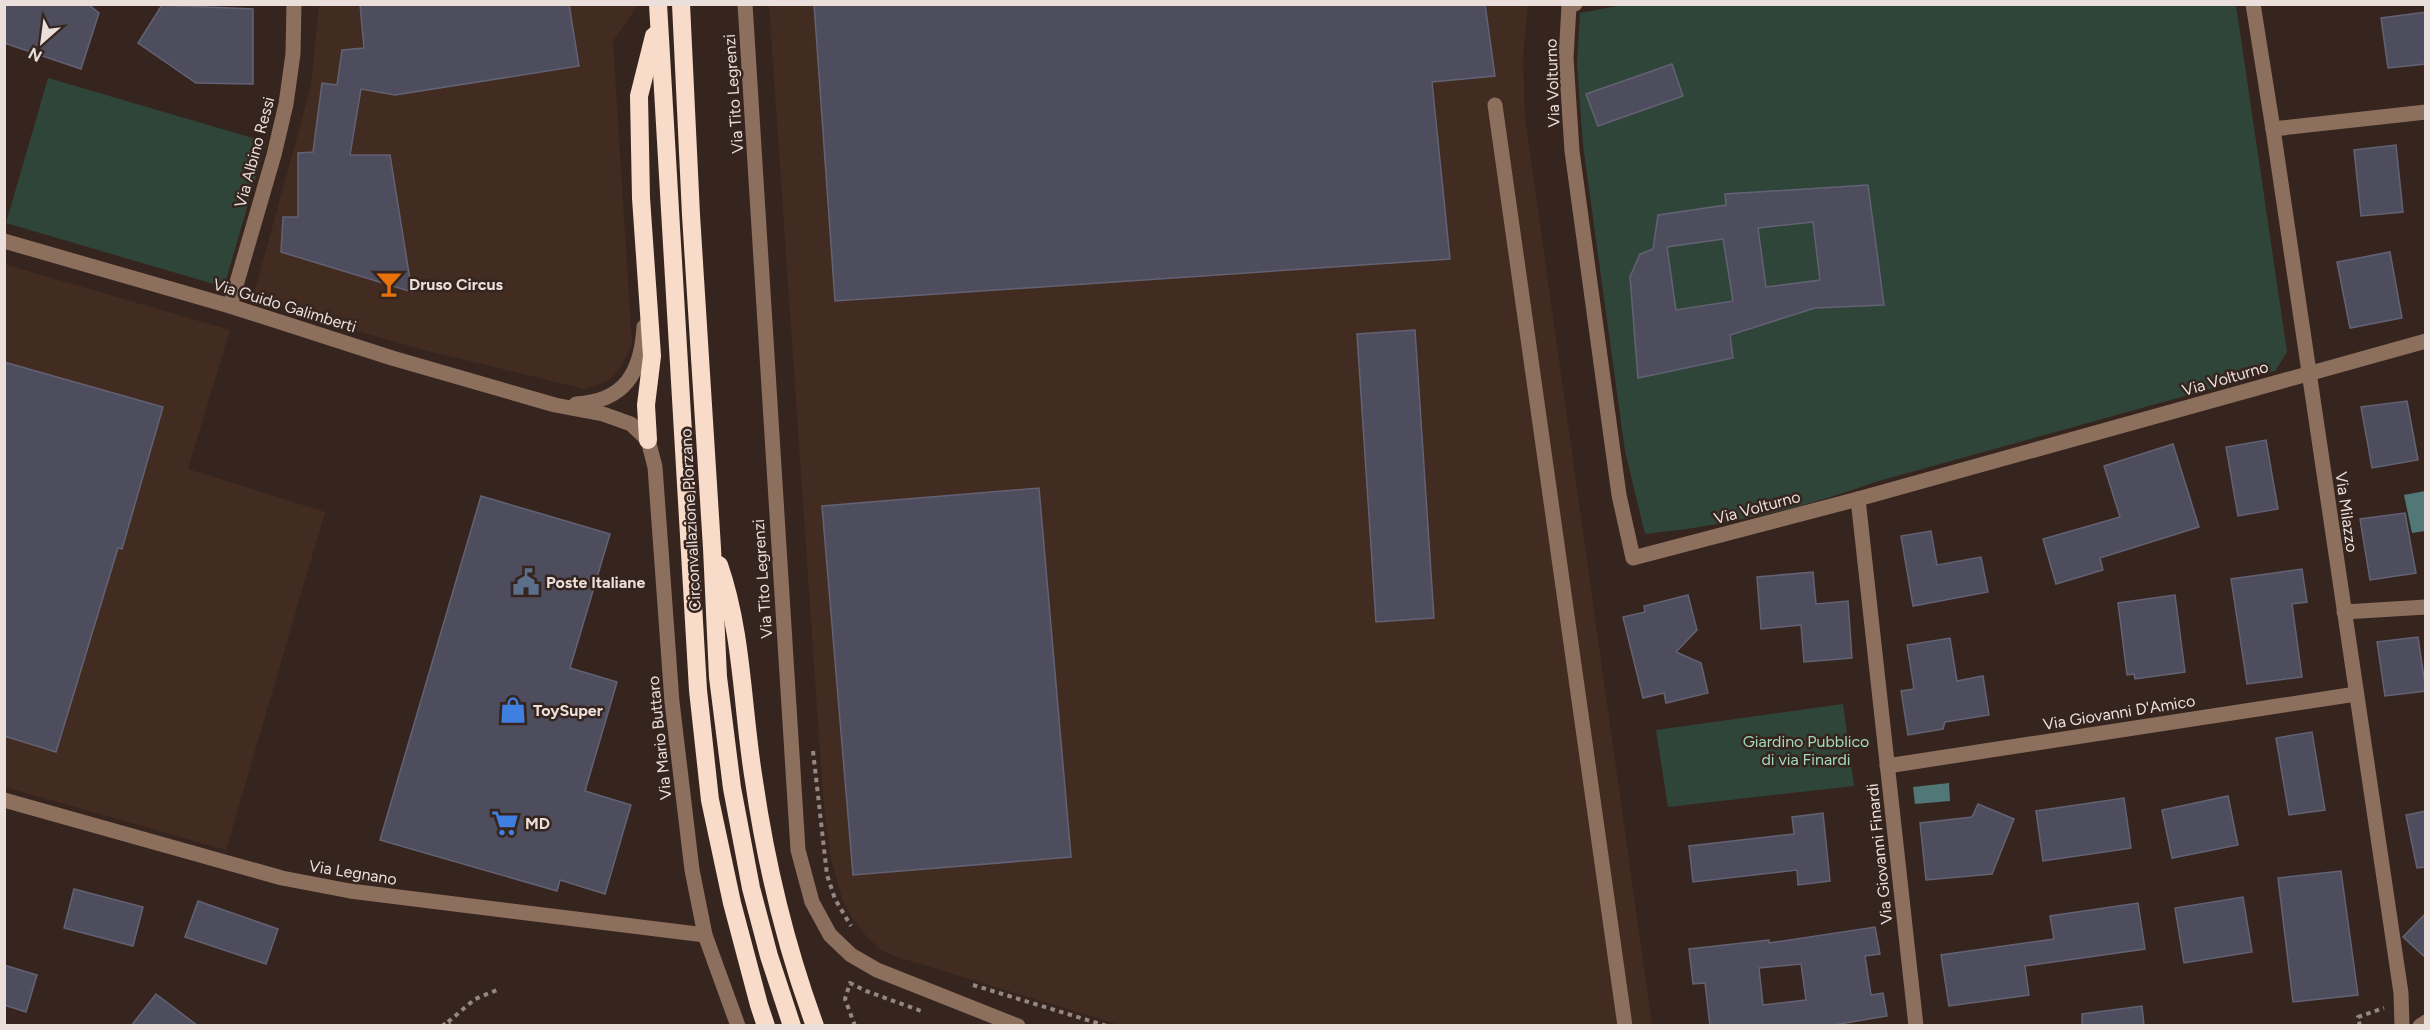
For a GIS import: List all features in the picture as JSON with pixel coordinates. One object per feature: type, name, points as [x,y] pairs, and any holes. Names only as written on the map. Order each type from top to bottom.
[{"type":"highway","name":"Circonvallazione Plorzano","points":[[681,4],[718,677],[732,788],[751,888],[769,956],[792,1026]]},
{"type":"highway","name":"Circonvallazione Plorzano","points":[[659,11],[698,690],[710,800],[732,903],[766,1026]]},
{"type":"highway","points":[[648,440],[646,412],[652,356],[641,198],[639,96],[659,11]]},
{"type":"highway","points":[[712,548],[730,597],[741,668],[753,780],[772,881],[802,992],[815,1026]]},
{"type":"street","name":"Via Albino Ressi","points":[[230,306],[274,155],[286,104],[293,54],[294,4]]},
{"type":"street","name":"Via Tito Legrenzi","points":[[746,4],[798,850],[812,902],[830,935],[851,955],[877,970],[1018,1026]]},
{"type":"street","name":"Via Milazzo","points":[[2253,4],[2401,993],[2402,1026]]},
{"type":"street","name":"Via Volturno","points":[[1572,5],[1566,58],[1572,151],[1619,495],[1633,558],[1858,500],[2426,341]]},
{"type":"street","points":[[1495,105],[1626,1026]]},
{"type":"street","points":[[2273,129],[2426,112]]},
{"type":"street","name":"Via Guido Galimberti","points":[[4,241],[230,306],[392,358],[555,405]]},
{"type":"street","points":[[555,405],[594,403],[613,396],[629,381],[639,362],[643,344],[647,298]]},
{"type":"street","points":[[555,405],[603,414],[631,424],[648,440]]},
{"type":"street","name":"Via Mario Buttaro","points":[[648,440],[655,467],[672,702],[692,870],[705,935],[738,1026]]},
{"type":"street","name":"Via Giovanni Finardi","points":[[1858,500],[1916,1026]]},
{"type":"street","points":[[2344,612],[2426,607]]},
{"type":"street","name":"Via Giovanni D'Amico","points":[[1887,766],[2356,694]]},
{"type":"street","name":"Via Legnano","points":[[4,800],[282,878],[350,891],[705,935]]},
{"type":"street","points":[[2420,1026],[2426,1022]]},
{"type":"path","points":[[813,747],[827,875],[835,899],[857,933]]},
{"type":"path","points":[[855,1026],[845,999],[845,991],[850,983],[930,1014]]},
{"type":"path","points":[[965,983],[1107,1026]]},
{"type":"path","points":[[442,1026],[449,1024],[475,999],[497,990]]},
{"type":"path","points":[[2358,1017],[2360,1026]]},
{"type":"shaded area","points":[[319,5],[638,5],[613,41],[632,344],[622,365],[609,380],[584,389],[424,350],[263,304],[257,299],[255,290],[311,86]]},
{"type":"shaded area","points":[[769,5],[1528,5],[1523,59],[1525,117],[1652,1025],[1120,1025],[894,956],[881,950],[866,936],[842,899],[830,854],[823,796]]},
{"type":"shaded area","points":[[4,264],[230,330],[188,469],[325,512],[226,850],[5,787]]},
{"type":"green space","points":[[1628,4],[2236,5],[2287,352],[2275,371],[1875,482],[1790,508],[1733,521],[1645,534],[1625,451],[1583,145],[1577,64],[1580,13]]},
{"type":"green space","points":[[48,78],[266,142],[224,287],[6,223]]},
{"type":"green space","name":"Giardino Pubblico di via Finardi","points":[[1843,704],[1854,786],[1668,807],[1656,730]]},
{"type":"water","points":[[2425,491],[2425,531],[2412,533],[2404,495]]},
{"type":"water","points":[[1949,783],[1950,801],[1915,804],[1913,787]]},
{"type":"building","points":[[4,4],[88,4],[99,13],[81,69],[4,43]]},
{"type":"building","points":[[360,4],[569,4],[579,66],[395,95],[361,89],[350,155],[390,155],[412,292],[281,252],[283,217],[298,217],[298,153],[313,152],[322,83],[337,85],[342,50],[364,48]]},
{"type":"building","points":[[814,4],[1485,4],[1495,76],[1432,82],[1450,259],[835,301]]},
{"type":"building","points":[[162,5],[253,9],[253,84],[196,83],[138,43]]},
{"type":"building","points":[[2426,12],[2426,64],[2388,68],[2381,18]]},
{"type":"building","points":[[1672,64],[1683,96],[1598,126],[1586,94]]},
{"type":"building","points":[[2396,145],[2403,212],[2361,216],[2354,150]]},
{"type":"building","points":[[1868,185],[1884,305],[1815,308],[1730,335],[1733,358],[1638,378],[1630,277],[1640,254],[1653,249],[1658,215],[1726,205],[1725,194]],"holes":[[[1813,222],[1820,280],[1766,287],[1758,228]],[[1723,239],[1733,301],[1676,310],[1667,247]]]},
{"type":"building","points":[[2390,252],[2402,318],[2350,328],[2337,262]]},
{"type":"building","points":[[1415,330],[1434,618],[1376,622],[1357,334]]},
{"type":"building","points":[[4,362],[163,407],[122,549],[118,548],[56,752],[4,736]]},
{"type":"building","points":[[2407,401],[2418,460],[2372,468],[2361,407]]},
{"type":"building","points":[[2266,440],[2278,509],[2238,516],[2226,447]]},
{"type":"building","points":[[2173,444],[2199,527],[2100,558],[2103,570],[2056,584],[2043,539],[2120,517],[2104,466]]},
{"type":"building","points":[[1039,488],[1071,857],[853,875],[822,506]]},
{"type":"building","points":[[481,496],[610,534],[570,668],[617,682],[585,791],[631,805],[605,894],[560,880],[557,891],[380,840]]},
{"type":"building","points":[[2405,513],[2416,573],[2370,580],[2360,519]]},
{"type":"building","points":[[1931,531],[1937,565],[1981,557],[1988,592],[1913,606],[1901,536]]},
{"type":"building","points":[[2302,569],[2307,602],[2292,604],[2302,677],[2247,684],[2231,579]]},
{"type":"building","points":[[1813,572],[1816,604],[1848,601],[1852,658],[1804,662],[1801,625],[1761,629],[1757,577]]},
{"type":"building","points":[[1688,595],[1697,630],[1676,652],[1701,663],[1708,693],[1666,703],[1664,693],[1643,698],[1623,617],[1645,612],[1644,606]]},
{"type":"building","points":[[2175,595],[2185,672],[2135,679],[2134,674],[2127,675],[2118,603]]},
{"type":"building","points":[[2418,637],[2426,691],[2385,696],[2377,642]]},
{"type":"building","points":[[1950,638],[1957,681],[1983,676],[1989,715],[1945,722],[1943,729],[1908,735],[1901,691],[1914,689],[1907,645]]},
{"type":"building","points":[[2312,732],[2325,810],[2289,815],[2276,738]]},
{"type":"building","points":[[2228,796],[2238,845],[2172,858],[2162,810]]},
{"type":"building","points":[[2124,798],[2131,848],[2043,861],[2036,811]]},
{"type":"building","points":[[1978,804],[2014,819],[1992,874],[1926,880],[1920,823],[1972,817]]},
{"type":"building","points":[[2426,811],[2426,867],[2417,868],[2406,815]]},
{"type":"building","points":[[1823,813],[1830,881],[1798,885],[1797,870],[1693,882],[1689,846],[1794,834],[1792,817]]},
{"type":"building","points":[[2341,871],[2358,995],[2293,1002],[2278,878]]},
{"type":"building","points":[[74,889],[143,907],[133,946],[64,928]]},
{"type":"building","points":[[2243,897],[2252,952],[2184,963],[2175,908]]},
{"type":"building","points":[[198,901],[278,929],[266,964],[185,937]]},
{"type":"building","points":[[2138,903],[2145,949],[2025,966],[2029,995],[1949,1006],[1941,955],[2054,939],[2050,916]]},
{"type":"building","points":[[2426,913],[2426,958],[2403,937]]},
{"type":"building","points":[[1875,927],[1880,954],[1865,956],[1871,995],[1883,993],[1887,1016],[1828,1026],[1710,1026],[1705,983],[1693,984],[1689,949],[1769,940],[1769,943]],"holes":[[[1801,964],[1806,1000],[1763,1005],[1759,968]]]},
{"type":"building","points":[[4,965],[37,975],[26,1012],[4,1005]]},
{"type":"building","points":[[156,994],[198,1026],[131,1026]]},
{"type":"building","points":[[2142,1006],[2144,1026],[2082,1026],[2082,1014]]},
{"type":"place","name":"Druso Circus","points":[[389,284]]},
{"type":"place","name":"Poste Italiane","points":[[526,582]]},
{"type":"place","name":"ToySuper","points":[[513,710]]},
{"type":"place","name":"MD","points":[[505,823]]}]
